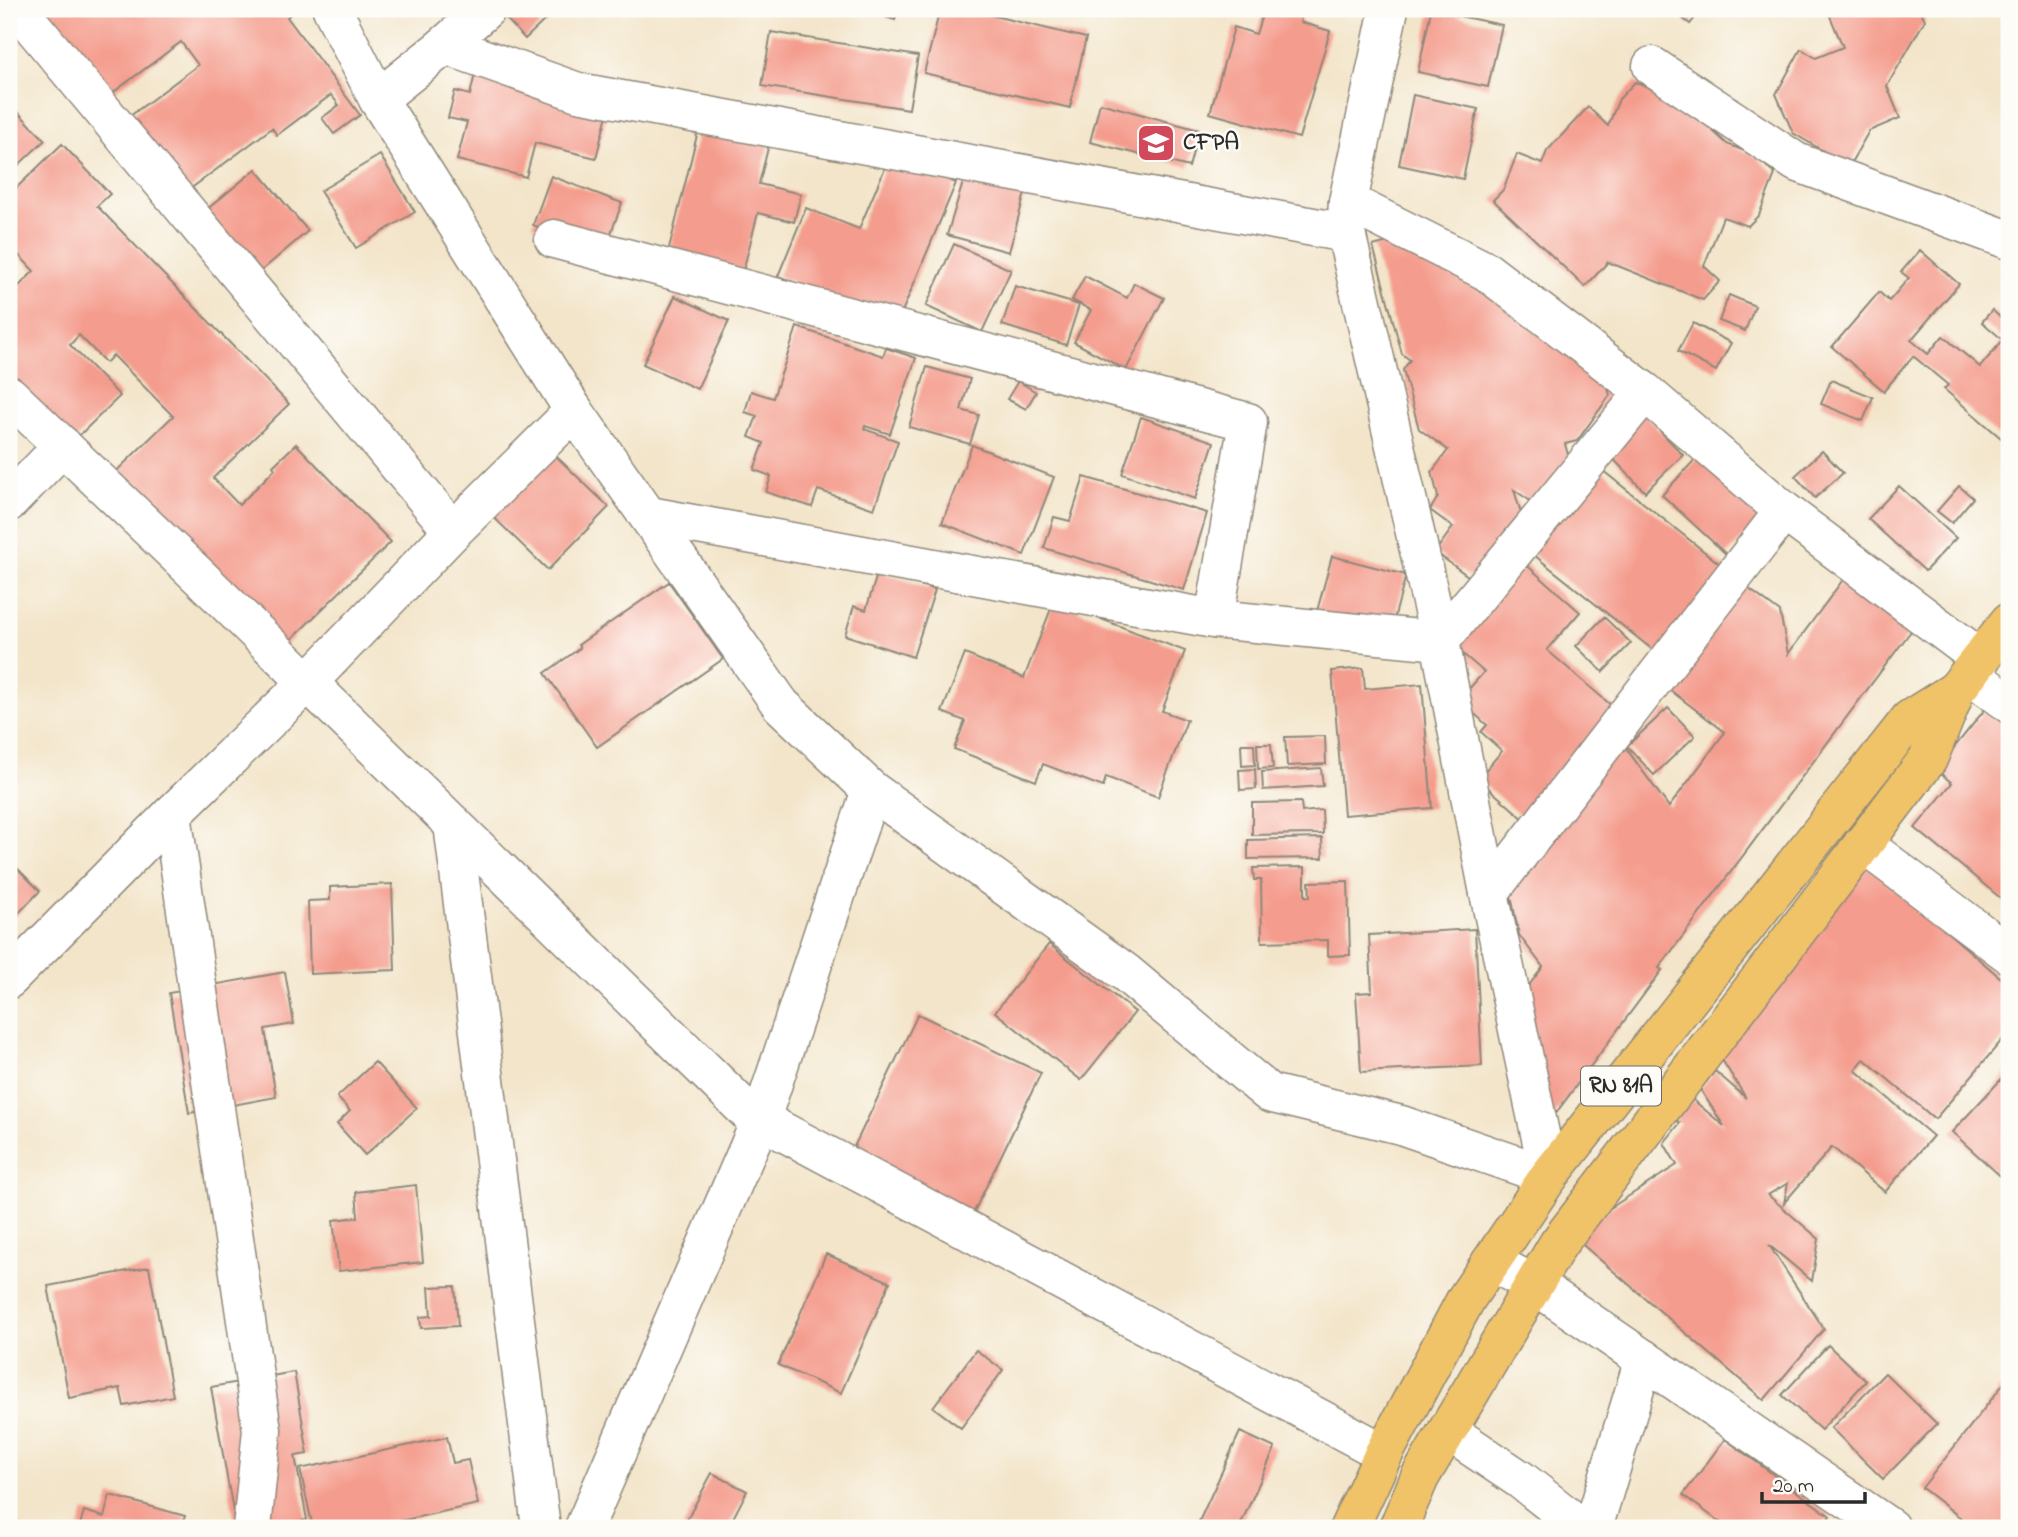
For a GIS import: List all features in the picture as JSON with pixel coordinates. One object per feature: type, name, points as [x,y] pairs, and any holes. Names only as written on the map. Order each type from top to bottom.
[{"type":"main road","name":"RN 81A","points":[[1398,1528],[1420,1477],[1558,1244],[1928,759],[1969,675],[2009,622]]},
{"type":"main road","name":"RN 81A","points":[[1349,1528],[1384,1454],[1466,1299],[1549,1176],[1910,719],[1969,675]]},
{"type":"street","points":[[18,9],[453,531]]},
{"type":"street","points":[[332,9],[378,99],[574,411],[781,705],[871,790],[1126,973],[1269,1093],[1401,1125],[1549,1176]]},
{"type":"street","points":[[378,99],[486,9]]},
{"type":"street","points":[[1389,9],[1347,217],[1440,641],[1489,893],[1549,1176]]},
{"type":"street","points":[[446,45],[578,92],[1347,217],[1486,271],[1645,392],[1969,675],[2009,703]]},
{"type":"street","points":[[1652,66],[1796,162],[2009,240]]},
{"type":"street","points":[[554,239],[1248,422],[1214,619]]},
{"type":"street","points":[[1440,641],[1645,392]]},
{"type":"street","points":[[9,395],[308,682],[750,1114],[1384,1454]]},
{"type":"street","points":[[9,979],[172,814],[308,682],[453,531],[574,411]]},
{"type":"street","points":[[9,502],[63,446]]},
{"type":"street","points":[[1489,893],[1784,512]]},
{"type":"street","points":[[649,516],[1214,619],[1440,641]]},
{"type":"street","points":[[584,1528],[761,1119],[871,790]]},
{"type":"street","points":[[172,814],[262,1430],[252,1528]]},
{"type":"street","points":[[453,824],[541,1528]]},
{"type":"street","points":[[1863,844],[2009,954]]},
{"type":"street","points":[[1491,1262],[1534,1284],[1890,1528]]},
{"type":"street","points":[[1592,1528],[1644,1359]]},
{"type":"street","points":[[1448,1431],[1521,1480],[1582,1528]]},
{"type":"building","points":[[16,9],[297,9],[287,17],[360,115],[334,134],[322,118],[339,105],[331,95],[277,135],[272,128],[170,204],[114,128],[198,65],[181,42],[91,109]]},
{"type":"building","points":[[512,9],[536,9],[546,19],[525,39],[504,16]]},
{"type":"building","points":[[862,9],[899,9],[895,20]]},
{"type":"building","points":[[940,9],[965,9],[1086,38],[1070,108],[924,73]]},
{"type":"building","points":[[1264,9],[1303,9],[1300,22],[1330,31],[1299,138],[1210,113],[1234,27],[1256,34]]},
{"type":"building","points":[[1671,9],[1702,9],[1690,24]]},
{"type":"building","points":[[1827,9],[1920,9],[1925,20],[1887,86],[1900,118],[1869,131],[1849,166],[1793,133],[1776,94],[1801,49],[1816,58],[1843,47]]},
{"type":"building","points":[[1431,10],[1502,25],[1488,87],[1418,72]]},
{"type":"building","points":[[771,32],[918,56],[909,109],[762,86]]},
{"type":"building","points":[[476,70],[610,103],[596,158],[535,143],[526,177],[457,160],[467,122],[448,118],[455,91],[470,95]]},
{"type":"building","points":[[1635,82],[1678,99],[1727,144],[1754,155],[1775,174],[1759,215],[1748,226],[1723,217],[1704,266],[1720,281],[1703,300],[1608,262],[1585,287],[1493,200],[1503,190],[1517,154],[1542,164],[1547,151],[1588,107],[1608,126],[1619,99]]},
{"type":"building","points":[[1413,95],[1478,109],[1463,179],[1399,165]]},
{"type":"building","points":[[9,103],[45,140],[9,174]]},
{"type":"building","points":[[1100,103],[1199,130],[1189,167],[1090,142]]},
{"type":"building","points":[[700,123],[770,140],[759,184],[801,194],[794,222],[758,213],[741,279],[666,261]]},
{"type":"building","points":[[62,144],[110,194],[97,206],[289,404],[213,478],[239,505],[296,444],[391,542],[268,662],[99,488],[173,416],[113,355],[106,363],[79,335],[70,345],[120,396],[63,451],[9,396],[9,296],[34,271],[9,245],[9,195]]},
{"type":"building","points":[[380,155],[415,212],[356,248],[320,191]]},
{"type":"building","points":[[890,156],[956,183],[897,324],[778,276],[806,208],[859,229]]},
{"type":"building","points":[[256,169],[308,231],[241,288],[188,225]]},
{"type":"building","points":[[551,176],[622,203],[604,252],[533,225]]},
{"type":"building","points":[[965,176],[1025,193],[1009,252],[947,235]]},
{"type":"building","points":[[1411,236],[1604,376],[1610,395],[1577,441],[1565,444],[1570,462],[1538,506],[1514,490],[1521,513],[1479,584],[1435,552],[1453,527],[1430,510],[1438,497],[1432,472],[1448,450],[1419,429],[1403,370],[1410,360],[1402,354],[1373,246]]},
{"type":"building","points":[[954,244],[1011,270],[982,332],[926,306]]},
{"type":"building","points":[[1920,250],[1959,284],[1911,340],[1928,354],[1943,336],[1980,367],[2003,340],[1982,322],[1992,310],[2009,325],[2008,444],[1944,389],[1948,385],[1913,356],[1884,391],[1832,347],[1879,292],[1889,301],[1909,278],[1901,272]]},
{"type":"building","points":[[1085,276],[1127,298],[1134,283],[1164,298],[1126,370],[1074,342],[1091,310],[1072,300]]},
{"type":"building","points":[[1015,286],[1079,305],[1066,345],[1002,325]]},
{"type":"building","points":[[1729,295],[1755,306],[1745,331],[1719,321]]},
{"type":"building","points":[[675,296],[729,321],[697,389],[643,364]]},
{"type":"building","points":[[1693,323],[1731,343],[1716,371],[1678,351]]},
{"type":"building","points":[[797,327],[883,356],[886,348],[916,358],[890,434],[865,426],[864,429],[898,441],[874,509],[818,490],[812,507],[766,492],[771,476],[754,470],[764,443],[749,437],[757,416],[745,412],[751,391],[773,398]]},
{"type":"building","points":[[927,367],[970,379],[961,410],[979,415],[970,444],[909,427]]},
{"type":"building","points":[[1831,380],[1873,397],[1863,421],[1821,404]]},
{"type":"building","points":[[1018,381],[1036,392],[1026,409],[1007,399]]},
{"type":"building","points":[[1641,411],[1683,455],[1645,492],[1602,447]]},
{"type":"building","points":[[1141,417],[1214,442],[1195,499],[1122,474]]},
{"type":"building","points":[[537,438],[609,507],[548,570],[477,501]]},
{"type":"building","points":[[972,445],[1054,477],[1024,555],[942,523]]},
{"type":"building","points":[[1822,451],[1843,473],[1815,498],[1795,476]]},
{"type":"building","points":[[1702,452],[1766,513],[1727,555],[1662,495]]},
{"type":"building","points":[[1592,462],[1726,569],[1658,654],[1524,547]]},
{"type":"building","points":[[1084,477],[1207,513],[1184,590],[1044,548],[1054,517],[1070,521]]},
{"type":"building","points":[[1899,486],[1956,538],[1925,571],[1868,519]]},
{"type":"building","points":[[1959,486],[1973,498],[1952,523],[1937,511]]},
{"type":"building","points":[[1332,556],[1406,575],[1388,641],[1314,622]]},
{"type":"building","points":[[1522,561],[1580,612],[1547,650],[1619,712],[1525,820],[1478,779],[1502,751],[1481,732],[1487,725],[1459,700],[1484,672],[1450,643]]},
{"type":"building","points":[[878,571],[935,590],[913,657],[845,635],[854,606],[866,610]]},
{"type":"building","points":[[1848,573],[1894,607],[1911,631],[1659,968],[1662,970],[1550,1121],[1523,993],[1543,967],[1519,935],[1509,886],[1534,867],[1529,861],[1617,736],[1669,807],[1725,732],[1666,687],[1745,586],[1780,612],[1788,654]]},
{"type":"building","points":[[669,582],[723,659],[597,747],[545,673],[580,648],[578,645]]},
{"type":"building","points":[[1054,601],[1185,651],[1162,711],[1187,720],[1158,797],[1106,777],[1103,787],[1043,764],[1036,781],[954,749],[965,721],[942,712],[965,654],[1024,678]]},
{"type":"building","points":[[1604,617],[1631,643],[1603,672],[1576,646]]},
{"type":"building","points":[[1363,668],[1365,689],[1422,684],[1432,808],[1344,815],[1332,671]]},
{"type":"building","points":[[1668,708],[1695,736],[1654,775],[1627,746]]},
{"type":"building","points":[[1986,708],[2009,728],[2009,905],[1915,828],[1952,783],[1936,770]]},
{"type":"building","points":[[1325,736],[1326,764],[1287,766],[1285,737]]},
{"type":"building","points":[[1241,744],[1254,744],[1255,765],[1242,766]]},
{"type":"building","points":[[1257,744],[1271,744],[1273,768],[1258,769]]},
{"type":"building","points":[[1321,768],[1323,786],[1263,790],[1262,772]]},
{"type":"building","points":[[1255,769],[1256,789],[1240,790],[1239,770]]},
{"type":"building","points":[[1301,802],[1302,812],[1322,810],[1323,834],[1252,835],[1252,803]]},
{"type":"building","points":[[1322,838],[1323,858],[1248,859],[1248,840]]},
{"type":"building","points":[[9,860],[40,891],[9,923]]},
{"type":"building","points":[[1869,865],[2009,985],[2009,1032],[1935,1119],[1864,1059],[1855,1070],[1933,1136],[1885,1192],[1832,1147],[1784,1203],[1788,1183],[1768,1195],[1819,1239],[1812,1281],[1769,1245],[1824,1329],[1764,1400],[1570,1234],[1677,1165],[1664,1143],[1680,1123],[1675,1119],[1692,1099],[1724,1126],[1700,1089],[1715,1071],[1746,1098],[1714,1047]]},
{"type":"building","points":[[1305,867],[1305,896],[1310,897],[1309,882],[1348,881],[1350,955],[1328,956],[1328,940],[1262,942],[1261,880],[1254,880],[1253,868]]},
{"type":"building","points":[[392,884],[395,970],[310,974],[308,901],[330,900],[330,887]]},
{"type":"building","points":[[1475,929],[1482,1066],[1361,1072],[1356,993],[1372,992],[1369,935]]},
{"type":"building","points":[[1049,944],[1135,1012],[1081,1080],[995,1012]]},
{"type":"building","points":[[285,972],[294,1024],[265,1029],[276,1097],[189,1113],[169,993]]},
{"type":"building","points":[[918,1014],[1041,1073],[973,1214],[850,1155]]},
{"type":"building","points":[[375,1062],[417,1108],[365,1155],[337,1124],[350,1111],[337,1097]]},
{"type":"building","points":[[2007,1073],[2009,1075],[2009,1184],[1952,1132]]},
{"type":"building","points":[[416,1185],[423,1262],[339,1271],[333,1220],[358,1217],[356,1192]]},
{"type":"building","points":[[826,1254],[890,1282],[841,1393],[778,1365]]},
{"type":"building","points":[[149,1267],[173,1396],[124,1406],[120,1388],[69,1398],[48,1286]]},
{"type":"building","points":[[455,1286],[458,1326],[421,1328],[420,1317],[431,1316],[429,1287]]},
{"type":"building","points":[[1828,1345],[1866,1381],[1821,1430],[1782,1395]]},
{"type":"building","points":[[976,1350],[1003,1370],[961,1428],[933,1407]]},
{"type":"building","points":[[294,1372],[308,1454],[295,1456],[307,1520],[263,1528],[236,1528],[211,1387]]},
{"type":"building","points":[[1885,1373],[1937,1424],[1883,1479],[1831,1428]]},
{"type":"building","points":[[2009,1377],[2009,1528],[1974,1528],[1922,1488]]},
{"type":"building","points":[[1240,1432],[1275,1448],[1239,1528],[1196,1528]]},
{"type":"building","points":[[447,1437],[453,1463],[468,1460],[478,1504],[368,1528],[313,1528],[300,1469]]},
{"type":"building","points":[[1725,1439],[1830,1516],[1821,1528],[1728,1528],[1683,1495]]},
{"type":"building","points":[[712,1473],[747,1491],[728,1528],[683,1527]]},
{"type":"building","points":[[110,1495],[185,1516],[182,1528],[79,1528],[84,1511],[104,1517]]},
{"type":"place","name":"CFPA","points":[[1156,143]]}]
